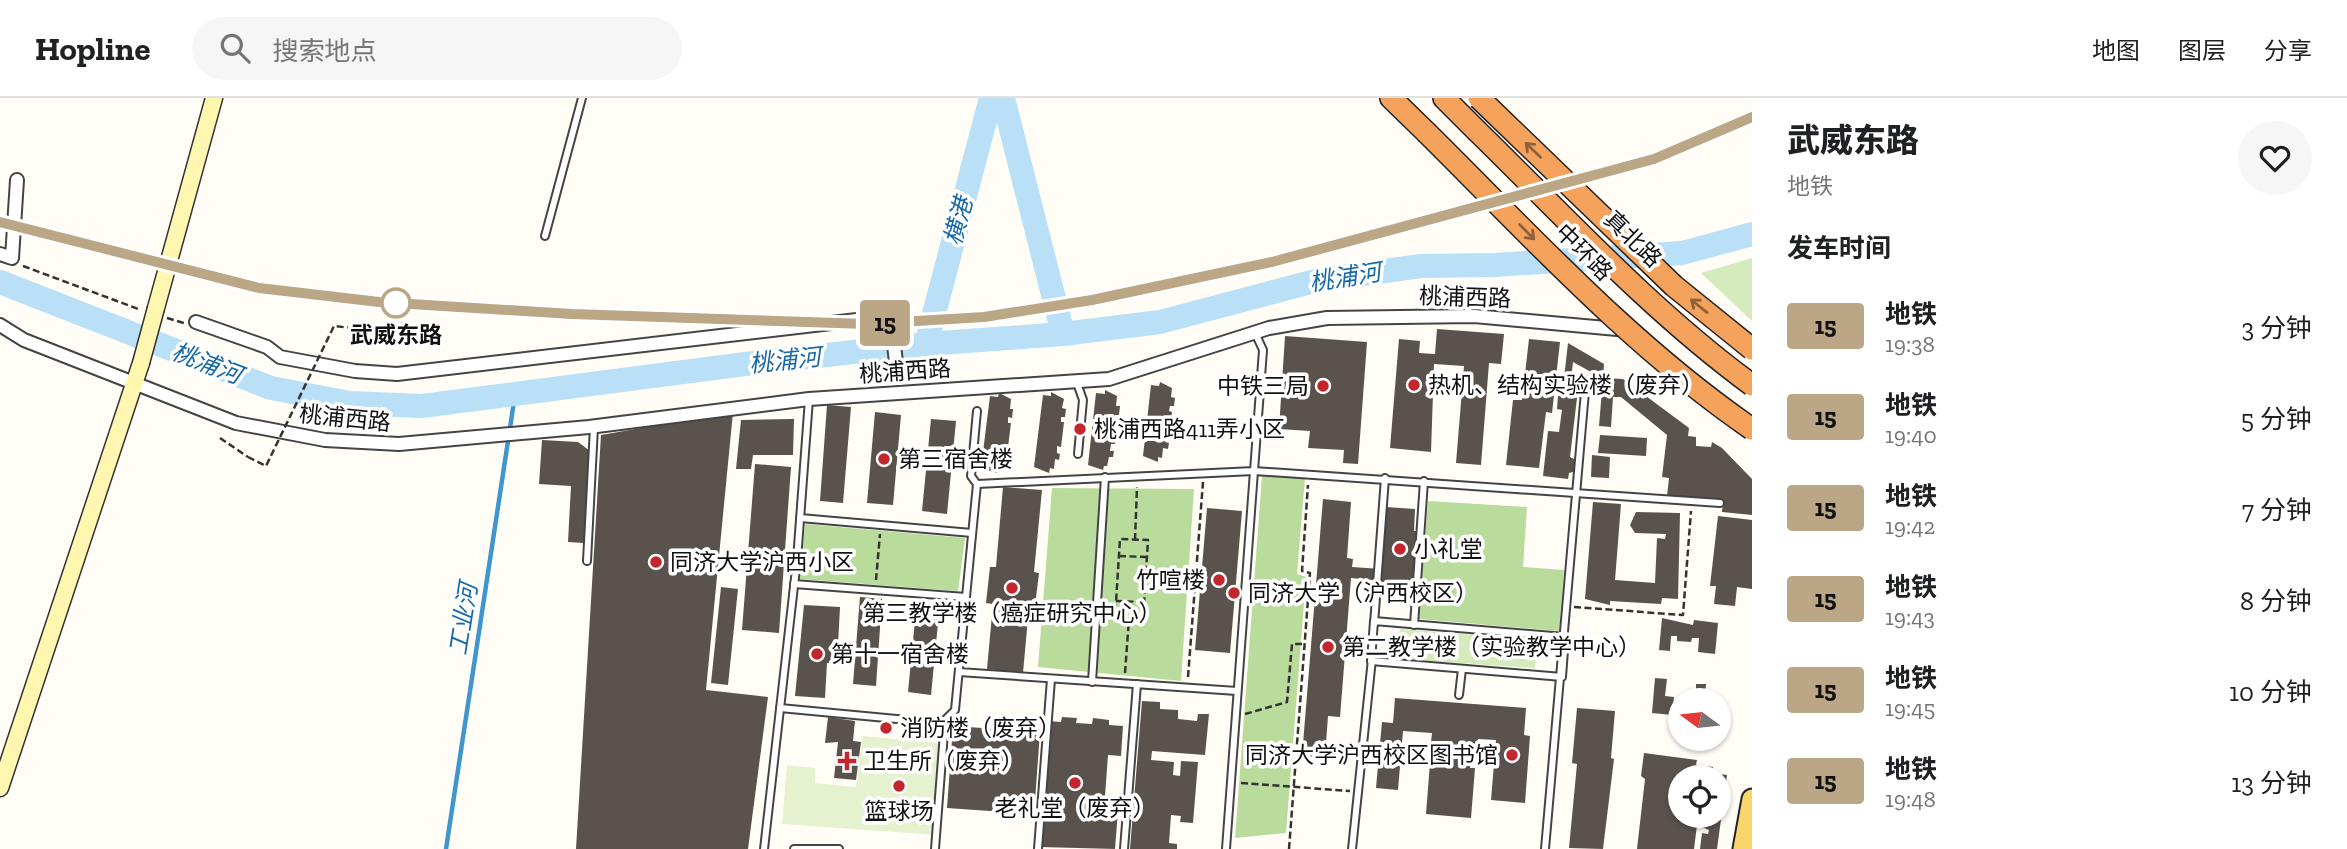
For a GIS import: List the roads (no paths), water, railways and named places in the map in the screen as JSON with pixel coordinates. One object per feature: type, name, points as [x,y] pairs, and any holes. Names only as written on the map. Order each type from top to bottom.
[{"type":"highway","name":"中环路","points":[[1391,98],[1632,333],[1679,376],[1752,429]]},
{"type":"highway","name":"中环路","points":[[1444,98],[1657,306],[1752,385]]},
{"type":"highway","points":[[1479,98],[1674,286],[1752,349]]},
{"type":"main road","points":[[0,788],[135,385],[214,98]]},
{"type":"main road","points":[[1382,98],[1474,190]]},
{"type":"main road","name":"真北路","points":[[1458,98],[1662,301],[1752,375]]},
{"type":"main road","points":[[1592,304],[1674,381],[1752,438]]},
{"type":"main road","points":[[1743,849],[1752,799]]},
{"type":"street","points":[[6,256],[17,180]]},
{"type":"street","name":"桃浦西路","points":[[0,325],[24,340],[236,423],[325,440],[399,444],[594,427],[809,399],[899,391],[1077,383],[1143,370],[1269,328],[1297,322],[1447,315],[1617,330]]},
{"type":"street","points":[[196,322],[267,347],[280,357],[355,371],[397,374],[891,316],[899,391]]},
{"type":"lane","points":[[545,236],[582,98]]},
{"type":"lane","points":[[1226,849],[1263,350],[1257,337]]},
{"type":"lane","points":[[1545,849],[1586,380]]},
{"type":"lane","points":[[1077,383],[1083,400],[1078,454]]},
{"type":"lane","points":[[764,849],[794,584],[809,399]]},
{"type":"lane","points":[[780,708],[939,723],[956,710],[977,484],[971,476],[977,411]]},
{"type":"lane","points":[[587,561],[594,427]]},
{"type":"lane","points":[[977,484],[1254,471],[1576,491],[1720,503]]},
{"type":"lane","points":[[1091,682],[1105,477]]},
{"type":"lane","points":[[1352,849],[1371,661],[1385,478]]},
{"type":"lane","points":[[1415,625],[1424,481]]},
{"type":"lane","points":[[800,519],[972,533]]},
{"type":"lane","points":[[794,584],[966,597]]},
{"type":"lane","points":[[1374,621],[1565,637]]},
{"type":"lane","points":[[1371,661],[1562,677]]},
{"type":"lane","points":[[1459,695],[1462,668]]},
{"type":"lane","points":[[959,672],[1237,691]]},
{"type":"lane","points":[[1038,849],[1051,679]]},
{"type":"lane","points":[[1124,849],[1137,684]]},
{"type":"lane","points":[[935,849],[945,720]]},
{"type":"lane","points":[[794,849],[839,849]]},
{"type":"waterway","name":"横港","points":[[926,344],[991,98]]},
{"type":"waterway","points":[[1003,98],[1063,334]]},
{"type":"waterway","name":"桃浦河","points":[[0,282],[271,388],[350,403],[422,406],[745,364],[926,344],[1063,334],[1160,322],[1319,280],[1421,266],[1495,265],[1682,253],[1752,234]]},
{"type":"waterway","name":"工业河","points":[[446,849],[515,395]]},
{"type":"metro line","name":"15","points":[[0,222],[259,288],[379,302],[572,314],[866,324],[984,317],[1092,300],[1272,262],[1654,159],[1752,117]]},
{"type":"place","name":"武威东路","points":[[396,303]]},
{"type":"place","name":"热机、结构实验楼（废弃）","points":[[1414,385]]},
{"type":"place","name":"中铁三局","points":[[1323,386]]},
{"type":"place","name":"桃浦西路411弄小区","points":[[1080,429]]},
{"type":"place","name":"第三宿舍楼","points":[[884,459]]},
{"type":"place","name":"小礼堂","points":[[1400,549]]},
{"type":"place","name":"同济大学沪西小区","points":[[656,562]]},
{"type":"place","name":"竹喧楼","points":[[1219,580]]},
{"type":"place","name":"第三教学楼（癌症研究中心）","points":[[1012,588]]},
{"type":"place","name":"同济大学（沪西校区）","points":[[1234,593]]},
{"type":"place","name":"第二教学楼（实验教学中心）","points":[[1328,647]]},
{"type":"place","name":"第十一宿舍楼","points":[[817,654]]},
{"type":"place","name":"消防楼（废弃）","points":[[886,728]]},
{"type":"place","name":"同济大学沪西校区图书馆","points":[[1512,755]]},
{"type":"place","name":"卫生所（废弃）","points":[[847,761]]},
{"type":"place","name":"老礼堂（废弃）","points":[[1075,783]]},
{"type":"place","name":"篮球场","points":[[899,786]]}]
